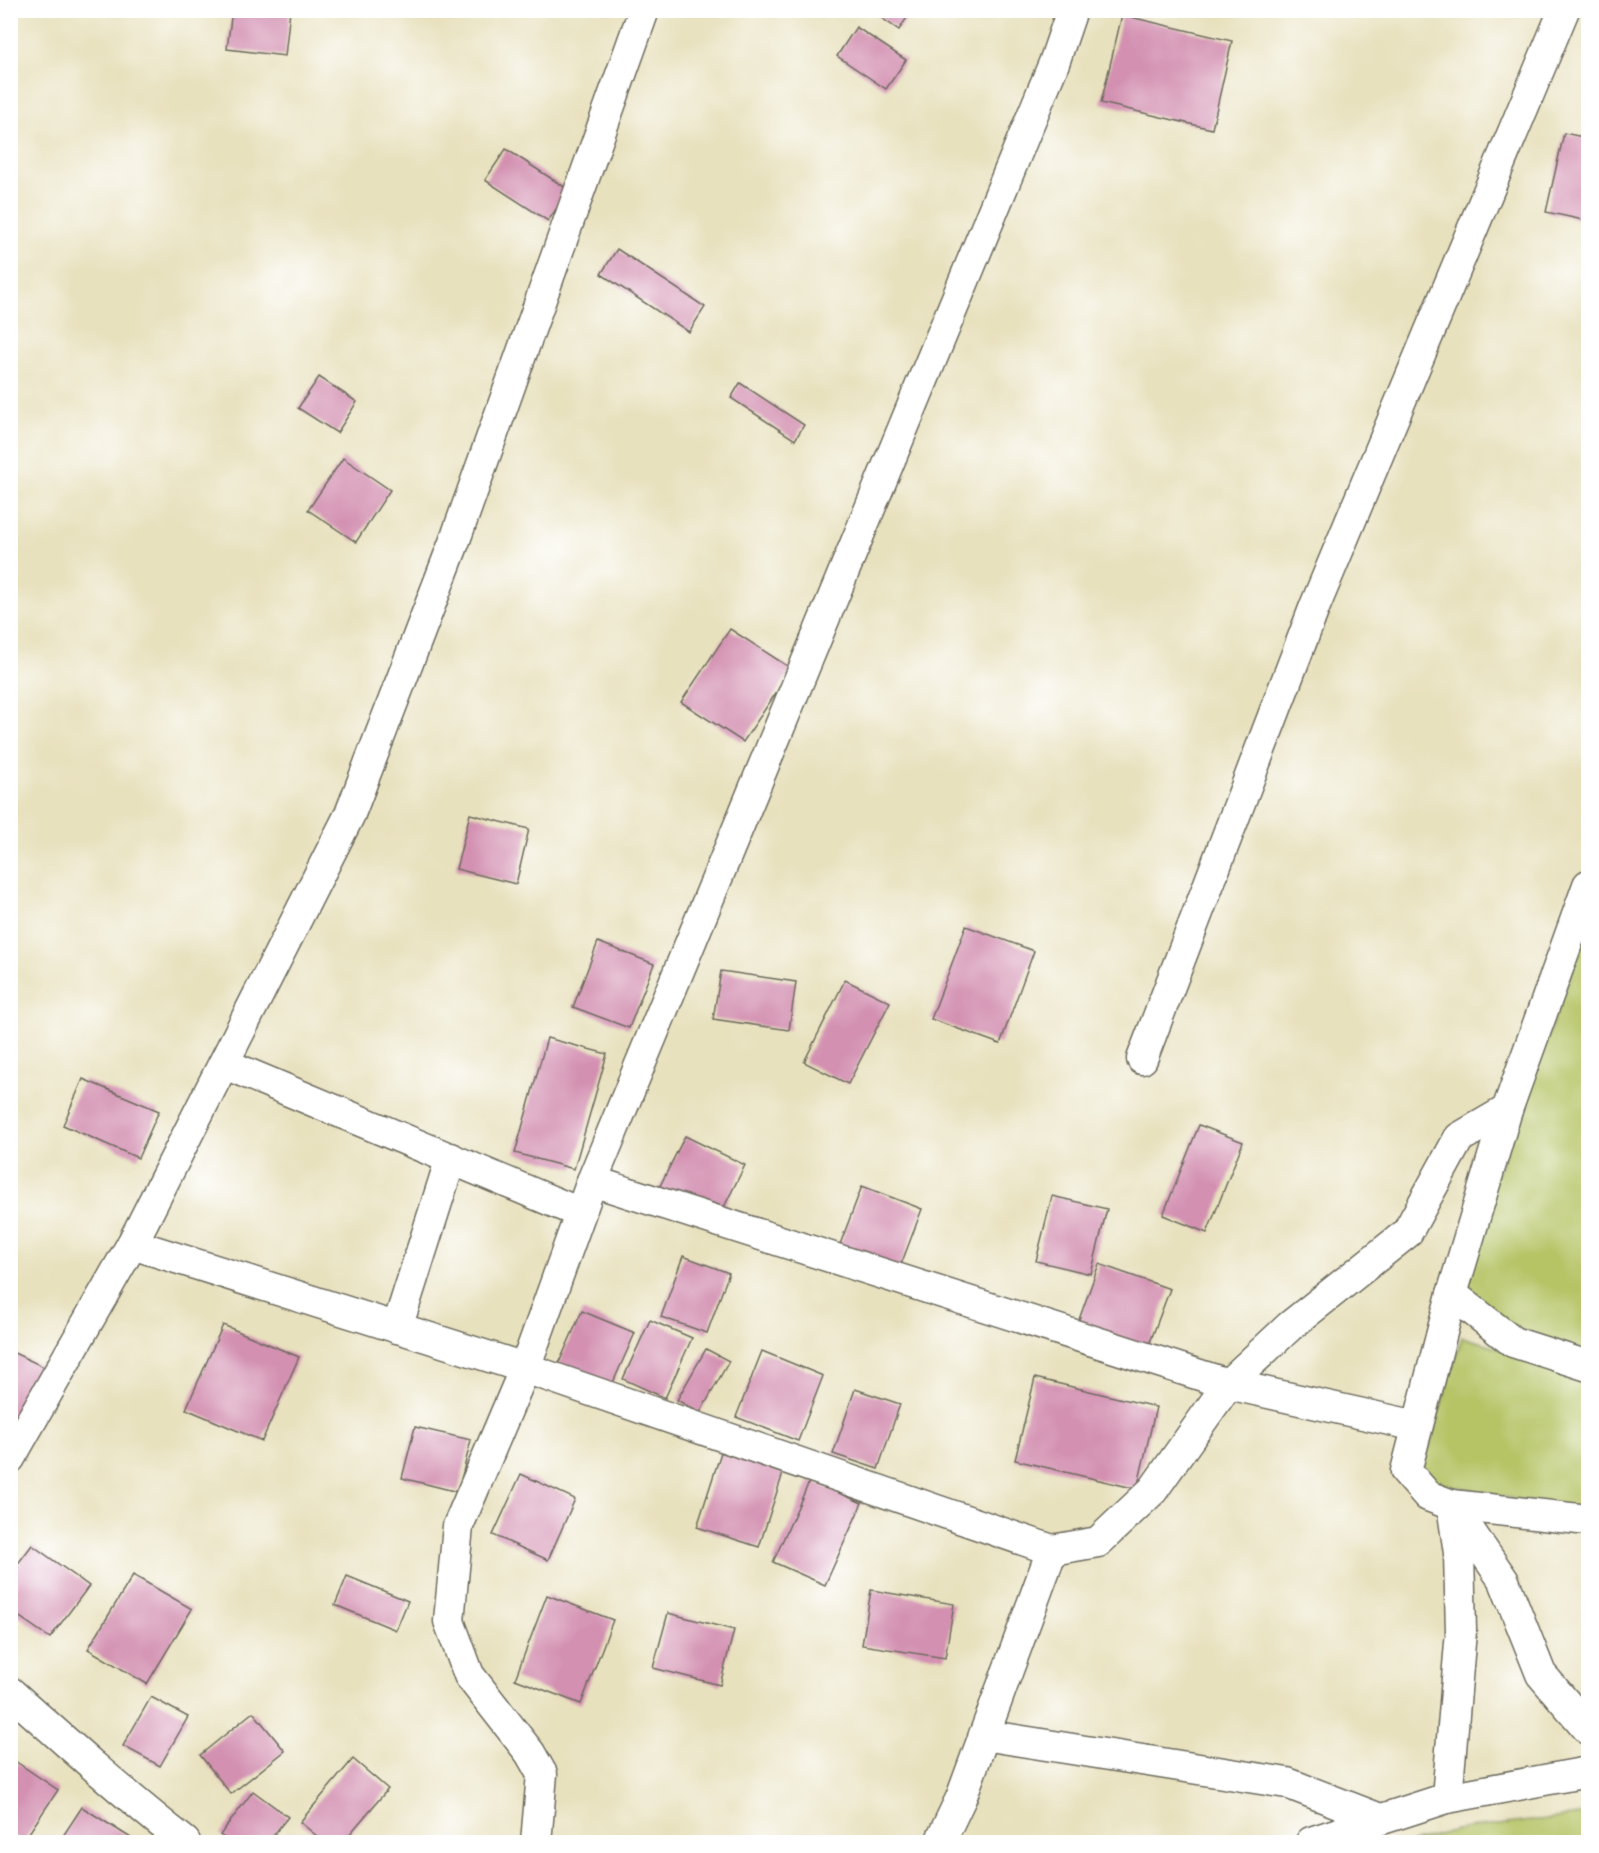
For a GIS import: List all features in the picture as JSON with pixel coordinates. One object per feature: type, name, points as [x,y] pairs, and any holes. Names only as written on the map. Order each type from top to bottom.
[{"type":"street","points":[[10,1458],[132,1244],[350,814],[455,540],[644,10]]},
{"type":"street","points":[[536,1842],[542,1774],[530,1753],[469,1675],[449,1621],[458,1526],[525,1368],[592,1181],[1041,96],[1072,10]]},
{"type":"street","points":[[1142,1059],[1315,606],[1564,10]]},
{"type":"street","points":[[1588,885],[1508,1110],[1452,1294],[1406,1471],[1428,1496],[1452,1505],[1588,1520]]},
{"type":"street","points":[[225,1064],[580,1213]]},
{"type":"street","points":[[132,1244],[525,1368],[1052,1550],[1098,1542],[1154,1490],[1228,1384],[1290,1326],[1407,1233],[1459,1138],[1508,1110]]},
{"type":"street","points":[[397,1328],[451,1158]]},
{"type":"street","points":[[592,1181],[1228,1384],[1416,1426]]},
{"type":"street","points":[[1452,1294],[1512,1342],[1588,1365]]},
{"type":"street","points":[[1452,1505],[1504,1581],[1542,1674],[1588,1729]]},
{"type":"street","points":[[1447,1798],[1461,1631],[1459,1553],[1452,1505]]},
{"type":"street","points":[[940,1842],[961,1798],[1052,1550]]},
{"type":"street","points":[[10,1692],[81,1753],[125,1795],[185,1842]]},
{"type":"street","points":[[984,1735],[1287,1783],[1380,1819]]},
{"type":"street","points":[[1311,1842],[1447,1798],[1588,1772]]},
{"type":"green space","points":[[1588,927],[1588,1351],[1508,1327],[1464,1294],[1491,1191]]},
{"type":"green space","points":[[1462,1337],[1588,1373],[1588,1514],[1419,1479]]},
{"type":"green space","points":[[1588,1814],[1588,1842],[1412,1842],[1456,1830]]},
{"type":"building","points":[[232,10],[290,10],[285,56],[227,49]]},
{"type":"building","points":[[870,10],[906,10],[910,13],[899,30]]},
{"type":"building","points":[[1122,15],[1232,41],[1212,129],[1101,103]]},
{"type":"building","points":[[856,27],[906,60],[886,89],[837,56]]},
{"type":"building","points":[[1564,133],[1588,138],[1588,221],[1546,212]]},
{"type":"building","points":[[506,149],[569,190],[548,221],[485,180]]},
{"type":"building","points":[[617,249],[705,307],[689,332],[601,274]]},
{"type":"building","points":[[319,377],[357,402],[337,433],[298,408]]},
{"type":"building","points":[[740,383],[804,425],[795,440],[731,398]]},
{"type":"building","points":[[343,458],[390,490],[356,542],[308,510]]},
{"type":"building","points":[[730,629],[792,669],[743,742],[681,702]]},
{"type":"building","points":[[470,814],[529,829],[516,884],[456,869]]},
{"type":"building","points":[[966,926],[1034,951],[1000,1044],[931,1019]]},
{"type":"building","points":[[598,942],[654,964],[629,1028],[573,1007]]},
{"type":"building","points":[[721,971],[796,982],[789,1030],[713,1019]]},
{"type":"building","points":[[845,980],[890,1002],[848,1084],[804,1062]]},
{"type":"building","points":[[547,1038],[607,1054],[574,1169],[515,1153]]},
{"type":"building","points":[[83,1079],[159,1111],[138,1158],[63,1125]]},
{"type":"building","points":[[1199,1125],[1243,1142],[1207,1233],[1163,1215]]},
{"type":"building","points":[[685,1136],[745,1165],[717,1221],[657,1192]]},
{"type":"building","points":[[862,1186],[922,1209],[896,1278],[836,1255]]},
{"type":"building","points":[[1052,1196],[1107,1209],[1091,1274],[1036,1261]]},
{"type":"building","points":[[683,1256],[729,1273],[707,1333],[661,1317]]},
{"type":"building","points":[[1099,1264],[1170,1289],[1146,1353],[1076,1328]]},
{"type":"building","points":[[582,1311],[635,1333],[611,1387],[558,1365]]},
{"type":"building","points":[[650,1320],[692,1338],[665,1398],[623,1379]]},
{"type":"building","points":[[223,1325],[299,1357],[262,1441],[186,1409]]},
{"type":"building","points":[[706,1349],[729,1361],[700,1413],[677,1400]]},
{"type":"building","points":[[10,1351],[44,1367],[16,1420],[10,1417]]},
{"type":"building","points":[[762,1351],[823,1376],[798,1441],[736,1417]]},
{"type":"building","points":[[1035,1378],[1156,1407],[1137,1489],[1015,1460]]},
{"type":"building","points":[[855,1389],[900,1404],[878,1469],[833,1454]]},
{"type":"building","points":[[415,1427],[471,1440],[458,1492],[402,1478]]},
{"type":"building","points":[[724,1443],[786,1464],[759,1547],[697,1527]]},
{"type":"building","points":[[521,1474],[575,1499],[548,1560],[493,1535]]},
{"type":"building","points":[[810,1480],[862,1503],[825,1585],[773,1562]]},
{"type":"building","points":[[32,1545],[89,1586],[50,1638],[10,1610],[10,1574]]},
{"type":"building","points":[[133,1575],[192,1609],[147,1684],[88,1649]]},
{"type":"building","points":[[347,1576],[408,1601],[396,1630],[335,1605]]},
{"type":"building","points":[[871,1590],[954,1604],[945,1658],[862,1645]]},
{"type":"building","points":[[547,1595],[613,1620],[581,1704],[515,1679]]},
{"type":"building","points":[[668,1613],[734,1630],[720,1685],[653,1668]]},
{"type":"building","points":[[151,1697],[188,1717],[160,1766],[123,1746]]},
{"type":"building","points":[[253,1712],[285,1751],[231,1794],[200,1755]]},
{"type":"building","points":[[12,1759],[58,1790],[23,1842],[10,1834]]},
{"type":"building","points":[[353,1759],[388,1789],[343,1842],[324,1842],[300,1822]]},
{"type":"building","points":[[253,1791],[288,1817],[268,1842],[230,1842],[220,1835]]},
{"type":"building","points":[[82,1807],[134,1840],[132,1842],[59,1842]]}]
